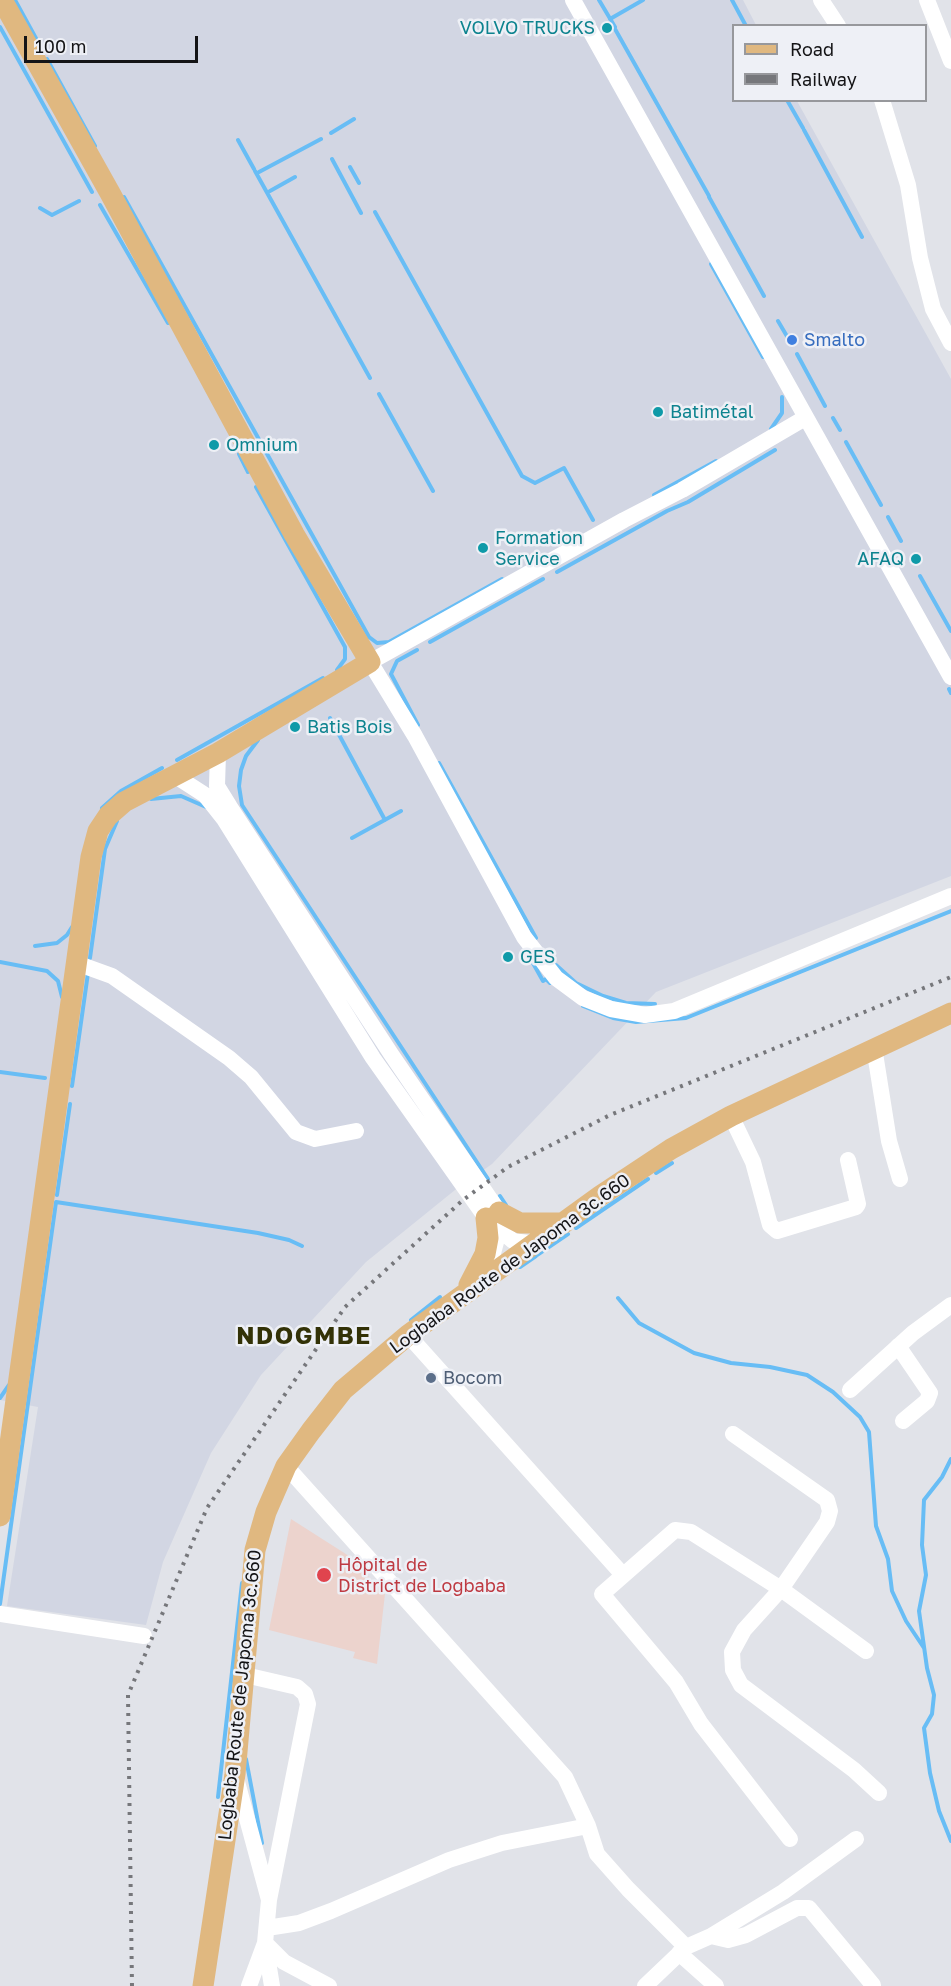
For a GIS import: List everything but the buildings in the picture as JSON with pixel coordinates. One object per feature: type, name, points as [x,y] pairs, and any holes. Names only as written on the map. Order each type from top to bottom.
[{"type":"main road","points":[[0,1516],[6,1422],[91,857],[98,831],[108,816],[124,802],[218,753],[370,662],[294,534],[116,203],[2,0]]},
{"type":"main road","name":"Logbaba Route de Japoma 3c.660","points":[[203,1986],[235,1774],[255,1550],[266,1512],[286,1466],[343,1390],[408,1335],[485,1278],[671,1149],[731,1116],[874,1047],[951,1013]]},
{"type":"main road","points":[[461,1296],[476,1274],[485,1254],[495,1220],[520,1223],[564,1223]]},
{"type":"street","points":[[573,0],[951,677]]},
{"type":"street","points":[[821,0],[837,24]]},
{"type":"street","points":[[927,0],[951,62]]},
{"type":"street","points":[[883,102],[908,185],[920,258],[933,309],[951,343]]},
{"type":"street","points":[[805,418],[682,490],[370,662],[415,736],[524,937],[556,978],[583,998],[611,1009],[645,1015],[674,1011],[951,896]]},
{"type":"street","points":[[218,753],[217,786],[391,1054],[495,1220],[485,1278]]},
{"type":"street","points":[[174,776],[205,795],[224,819],[373,1058],[495,1220],[519,1243],[535,1244]]},
{"type":"street","points":[[76,963],[112,976],[230,1058],[251,1077],[296,1132],[315,1139],[356,1131]]},
{"type":"street","points":[[874,1047],[890,1141],[900,1179]]},
{"type":"street","points":[[731,1116],[753,1162],[770,1226],[777,1231],[856,1207],[858,1204],[848,1160]]},
{"type":"street","points":[[850,1390],[898,1346],[951,1305]]},
{"type":"street","points":[[408,1335],[623,1575]]},
{"type":"street","points":[[898,1346],[930,1394],[927,1401],[903,1421]]},
{"type":"street","points":[[733,1434],[827,1500],[830,1511],[827,1522],[781,1589],[744,1630],[732,1652],[733,1670],[741,1685],[854,1770],[879,1793]]},
{"type":"street","points":[[286,1466],[565,1777],[588,1826],[597,1854],[716,1986]]},
{"type":"street","points":[[790,1839],[701,1724],[676,1682],[602,1594],[675,1530],[691,1532],[781,1589],[866,1651]]},
{"type":"street","points":[[0,1614],[144,1636]]},
{"type":"street","points":[[245,1675],[297,1687],[305,1694],[308,1704],[269,1900],[266,1935],[272,1986]]},
{"type":"street","points":[[235,1774],[269,1900]]},
{"type":"street","points":[[266,1935],[331,1911],[449,1860],[502,1843],[588,1826]]},
{"type":"street","points":[[645,1986],[683,1950],[711,1936],[783,1892],[856,1839]]},
{"type":"street","points":[[711,1936],[728,1940],[746,1935],[797,1908],[809,1908],[873,1985]]},
{"type":"street","points":[[249,1986],[266,1935]]},
{"type":"street","points":[[266,1935],[285,1962],[329,1986]]},
{"type":"shaded area","points":[[0,0],[743,0],[755,24],[732,24],[732,102],[798,102],[951,379],[951,876],[656,992],[492,1164],[455,1190],[366,1262],[261,1375],[211,1453],[163,1562],[146,1625],[7,1606],[38,1407],[0,1400]]},
{"type":"shaded area","name":"Hôpital de District de Logbaba","points":[[291,1519],[349,1556],[385,1594],[377,1664],[353,1658],[355,1652],[269,1630]]},
{"type":"waterway","points":[[15,0],[38,42]]},
{"type":"waterway","points":[[599,0],[615,27]]},
{"type":"waterway","points":[[610,19],[643,0]]},
{"type":"waterway","points":[[732,0],[745,24]]},
{"type":"waterway","points":[[0,27],[92,192]]},
{"type":"waterway","points":[[615,29],[709,196]]},
{"type":"waterway","points":[[47,59],[95,146]]},
{"type":"waterway","points":[[788,102],[803,128]]},
{"type":"waterway","points":[[331,133],[354,119]]},
{"type":"waterway","points":[[804,130],[862,237]]},
{"type":"waterway","points":[[259,172],[321,139]]},
{"type":"waterway","points":[[238,140],[254,169]]},
{"type":"waterway","points":[[332,159],[361,213]]},
{"type":"waterway","points":[[350,167],[359,183]]},
{"type":"waterway","points":[[255,171],[370,378]]},
{"type":"waterway","points":[[270,191],[295,177]]},
{"type":"waterway","points":[[124,197],[369,637],[377,643],[389,642],[502,579]]},
{"type":"waterway","points":[[709,197],[764,296]]},
{"type":"waterway","points":[[40,208],[52,215],[79,201]]},
{"type":"waterway","points":[[100,205],[168,323]]},
{"type":"waterway","points":[[375,212],[522,476],[535,483],[564,468],[593,520]]},
{"type":"waterway","points":[[711,264],[763,357]]},
{"type":"waterway","points":[[778,321],[788,338]]},
{"type":"waterway","points":[[797,354],[825,406]]},
{"type":"waterway","points":[[379,394],[433,491]]},
{"type":"waterway","points":[[771,429],[782,413],[782,397]]},
{"type":"waterway","points":[[833,418],[840,430]]},
{"type":"waterway","points":[[846,442],[881,505]]},
{"type":"waterway","points":[[557,572],[667,511],[688,502],[775,450]]},
{"type":"waterway","points":[[239,454],[248,472]]},
{"type":"waterway","points":[[654,495],[716,461]]},
{"type":"waterway","points":[[256,487],[345,647],[345,659],[337,670]]},
{"type":"waterway","points":[[888,517],[901,541]]},
{"type":"waterway","points":[[920,576],[951,631]]},
{"type":"waterway","points":[[430,642],[543,579]]},
{"type":"waterway","points":[[417,650],[397,661],[391,674],[418,725]]},
{"type":"waterway","points":[[177,760],[323,678]]},
{"type":"waterway","points":[[949,689],[951,693]]},
{"type":"waterway","points":[[330,718],[385,820]]},
{"type":"waterway","points":[[258,740],[246,756],[241,770],[239,786],[242,805],[488,1179]]},
{"type":"waterway","points":[[439,763],[536,938]]},
{"type":"waterway","points":[[102,808],[121,791],[162,768]]},
{"type":"waterway","points":[[151,799],[181,796],[206,807]]},
{"type":"waterway","points":[[352,838],[401,811]]},
{"type":"waterway","points":[[90,958],[105,849],[117,821]]},
{"type":"waterway","points":[[583,1006],[613,1018],[636,1022],[686,1018],[951,911]]},
{"type":"waterway","points":[[35,946],[57,943],[67,935],[72,927]]},
{"type":"waterway","points":[[529,956],[543,981],[546,979],[550,983]]},
{"type":"waterway","points":[[0,962],[47,971],[58,981],[62,997]]},
{"type":"waterway","points":[[556,965],[576,983],[603,996],[626,1003],[655,1004]]},
{"type":"waterway","points":[[72,1086],[88,973]]},
{"type":"waterway","points":[[0,1072],[45,1078]]},
{"type":"waterway","points":[[57,1195],[70,1104]]},
{"type":"waterway","points":[[656,1173],[672,1163]]},
{"type":"waterway","points":[[576,1228],[648,1179]]},
{"type":"waterway","points":[[500,1196],[506,1205]]},
{"type":"waterway","points":[[0,1604],[56,1202],[258,1233],[289,1240],[302,1246]]},
{"type":"waterway","points":[[537,1255],[568,1234]]},
{"type":"waterway","points":[[520,1267],[536,1256]]},
{"type":"waterway","points":[[411,1320],[440,1297]]},
{"type":"waterway","points":[[618,1298],[639,1323],[694,1353],[731,1363],[770,1367],[807,1375],[833,1392],[860,1417],[869,1432],[876,1526],[888,1559],[892,1591],[906,1621],[924,1648]]},
{"type":"waterway","points":[[0,1398],[9,1385]]},
{"type":"waterway","points":[[951,1459],[942,1477],[924,1500],[922,1545],[926,1575],[919,1611],[927,1668],[934,1695],[932,1714],[924,1728],[930,1773],[939,1811],[951,1841]]},
{"type":"waterway","points":[[218,1797],[242,1583]]},
{"type":"waterway","points":[[246,1759],[262,1843]]},
{"type":"railway","points":[[132,1986],[128,1695],[207,1508],[345,1307],[463,1200],[508,1167],[610,1115],[951,977]]},
{"type":"place","name":"VOLVO TRUCKS","points":[[607,28]]},
{"type":"place","name":"Smalto","points":[[792,340]]},
{"type":"place","name":"Batimétal","points":[[658,412]]},
{"type":"place","name":"Omnium","points":[[214,445]]},
{"type":"place","name":"Formation Service","points":[[483,548]]},
{"type":"place","name":"AFAQ","points":[[916,559]]},
{"type":"place","name":"Batis Bois","points":[[295,727]]},
{"type":"place","name":"GES","points":[[508,957]]},
{"type":"place","name":"Bocom","points":[[431,1378]]},
{"type":"place","name":"Hôpital de District de Logbaba","points":[[324,1575]]},
{"type":"district","name":"NDOGMBE","points":[[304,1336]]}]
